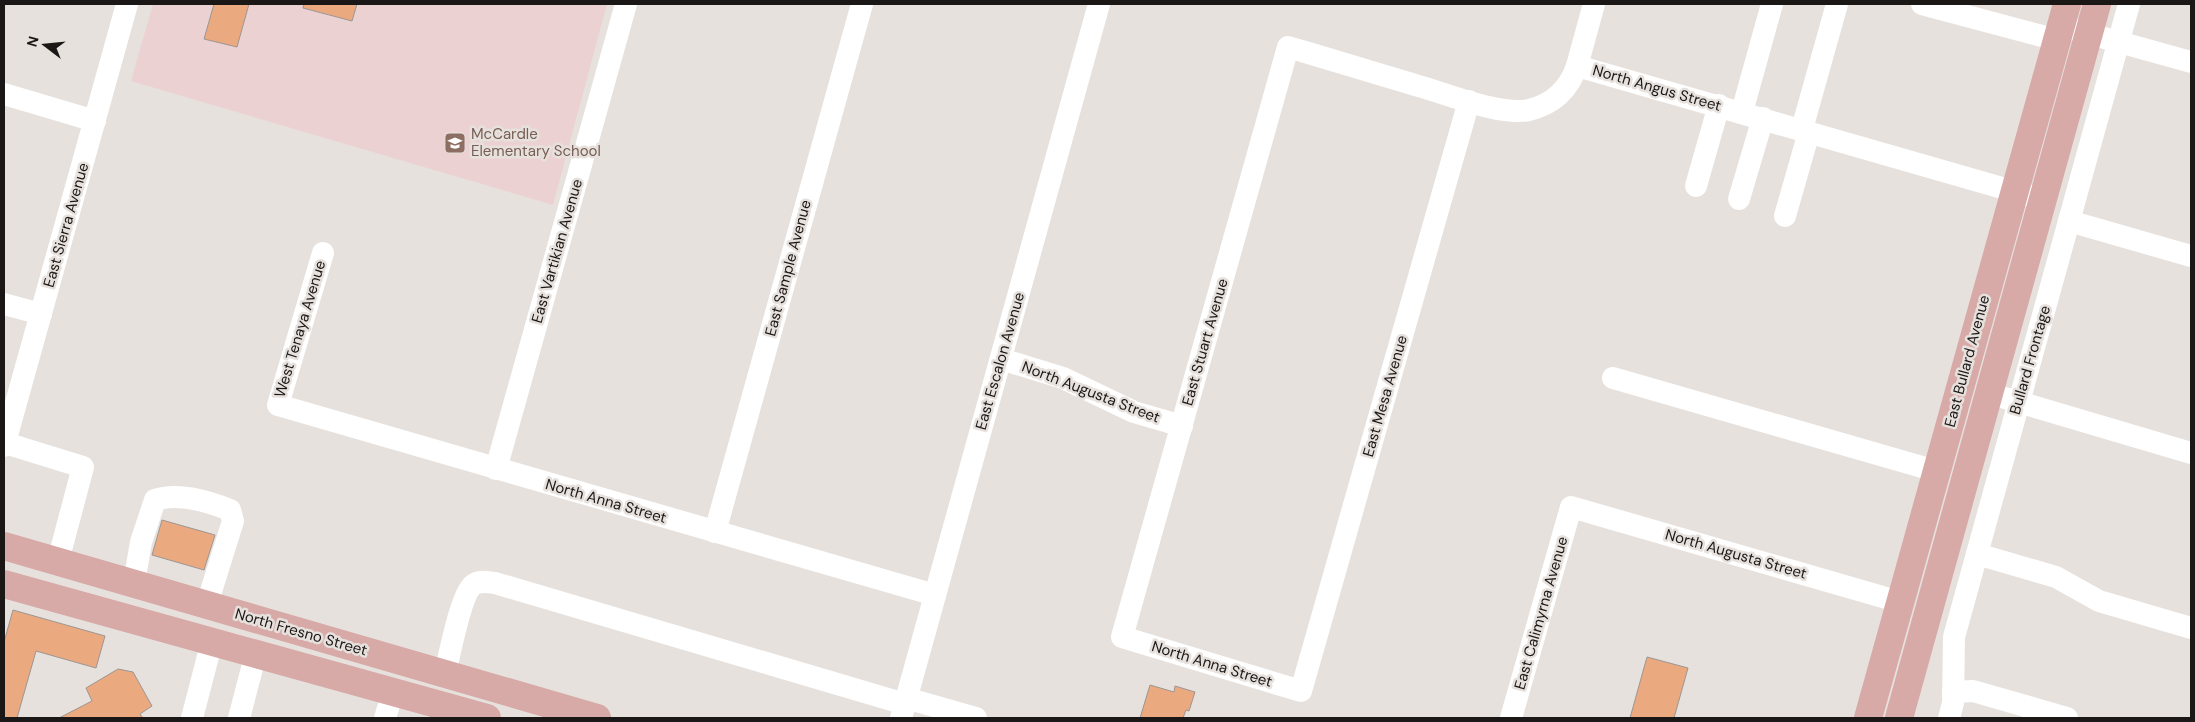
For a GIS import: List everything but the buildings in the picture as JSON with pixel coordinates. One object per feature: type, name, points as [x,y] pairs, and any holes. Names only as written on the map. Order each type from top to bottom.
[{"type":"main road","name":"East Bullard Avenue","points":[[1900,718],[2097,4]]},
{"type":"main road","name":"East Bullard Avenue","points":[[1868,718],[2061,23]]},
{"type":"main road","name":"North Fresno Street","points":[[4,546],[598,718]]},
{"type":"main road","points":[[4,584],[256,653],[482,718]]},
{"type":"main road","points":[[1895,718],[1889,704],[1911,618],[1910,609],[1900,602]]},
{"type":"main road","points":[[256,653],[276,644],[293,644],[398,674],[426,678],[445,674]]},
{"type":"street","name":"East Sierra Avenue","points":[[4,445],[128,4]]},
{"type":"street","name":"East Vartikian Avenue","points":[[496,469],[626,4]]},
{"type":"street","name":"East Sample Avenue","points":[[715,532],[862,4]]},
{"type":"street","name":"East Escalon Avenue","points":[[904,707],[1099,4]]},
{"type":"street","points":[[1577,66],[1594,4]]},
{"type":"street","points":[[1742,112],[1772,4]]},
{"type":"street","points":[[1785,216],[1837,4]]},
{"type":"street","points":[[1922,4],[2061,23],[2089,33],[2191,62]]},
{"type":"street","name":"Bullard Frontage","points":[[1949,718],[1953,704],[1954,637],[2129,4]]},
{"type":"street","name":"North Angus Street","points":[[1288,47],[1469,101],[1514,111],[1529,110],[1557,98],[1567,88],[1577,66],[1719,105],[2044,200]]},
{"type":"street","name":"East Stuart Avenue","points":[[1122,637],[1288,47]]},
{"type":"street","points":[[4,94],[95,121]]},
{"type":"street","name":"East Mesa Avenue","points":[[1301,691],[1469,101]]},
{"type":"street","points":[[1696,186],[1719,105]]},
{"type":"street","points":[[1739,199],[1763,118]]},
{"type":"street","points":[[2069,221],[2191,256]]},
{"type":"street","name":"West Tenaya Avenue","points":[[278,405],[323,253]]},
{"type":"street","points":[[4,304],[41,314]]},
{"type":"street","name":"North Augusta Street","points":[[1001,358],[1063,378],[1134,412],[1182,426]]},
{"type":"street","points":[[1613,378],[1936,472]]},
{"type":"street","points":[[1990,394],[2191,453]]},
{"type":"street","name":"North Anna Street","points":[[278,405],[935,595]]},
{"type":"street","points":[[4,445],[83,467],[58,561]]},
{"type":"street","points":[[134,583],[141,542],[155,500],[169,496],[206,502],[230,510],[233,522],[207,604]]},
{"type":"street","name":"North Augusta Street","points":[[1571,507],[1900,602]]},
{"type":"street","name":"East Calimyrna Avenue","points":[[1511,718],[1571,507]]},
{"type":"street","points":[[1977,554],[2056,578],[2099,601],[2191,628]]},
{"type":"street","points":[[445,674],[458,618],[468,591],[471,586],[484,581],[505,585],[904,707],[976,718]]},
{"type":"street","name":"North Anna Street","points":[[1122,637],[1301,691]]},
{"type":"street","points":[[192,718],[212,641]]},
{"type":"street","points":[[239,718],[256,653]]},
{"type":"street","points":[[1953,692],[1973,691],[2067,718]]},
{"type":"street","points":[[385,718],[393,692]]},
{"type":"shaded area","name":"McCardle Elementary School","points":[[153,4],[607,4],[553,205],[131,81]]},
{"type":"place","name":"McCardle Elementary School","points":[[455,143]]}]
